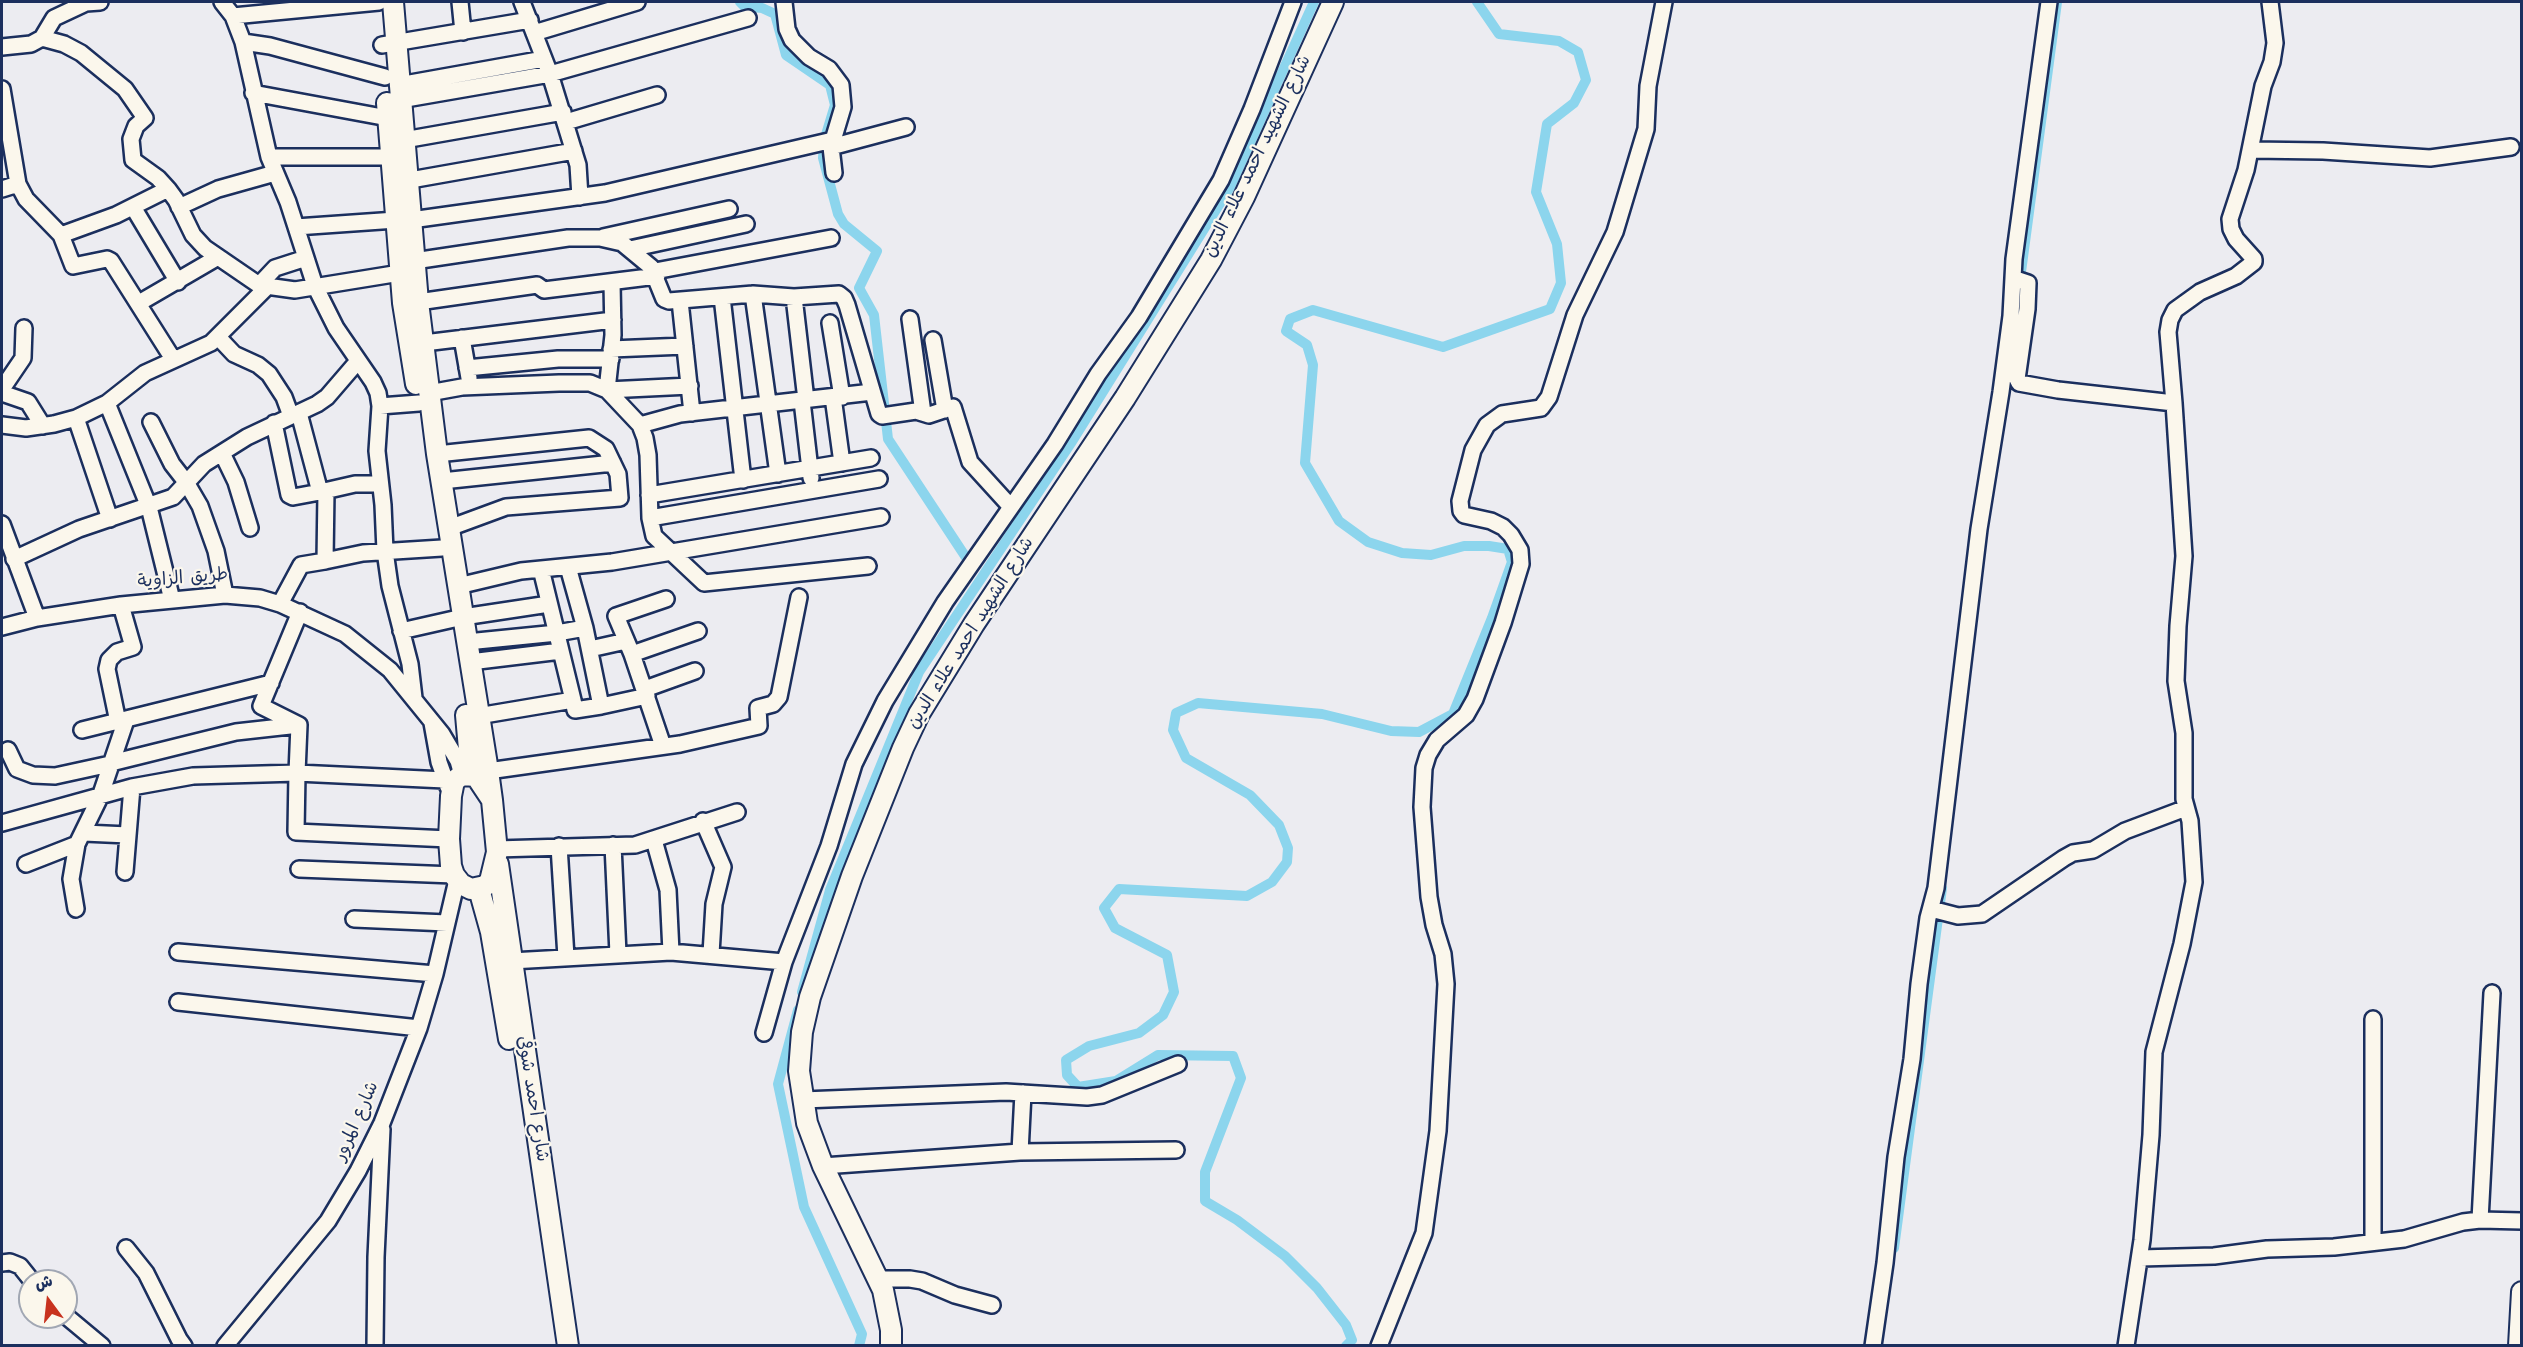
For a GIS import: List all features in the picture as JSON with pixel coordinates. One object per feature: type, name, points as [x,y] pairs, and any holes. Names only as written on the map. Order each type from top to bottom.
[{"type":"main road","points":[[379,2],[389,44],[395,87],[407,267],[424,398],[442,481],[458,586],[458,618],[468,734],[456,781],[449,839],[455,877],[465,887],[479,889],[490,881],[496,850],[492,800],[469,652],[458,618],[442,548],[433,446]]},
{"type":"main road","points":[[389,44],[393,2]]},
{"type":"main road","name":"شارع الشهيد احمد علاء الدين","points":[[891,1346],[888,1308],[878,1279],[823,1166],[807,1123],[799,1071],[802,1032],[810,997],[848,887],[919,714],[974,624],[1125,398],[1211,260],[1244,197],[1333,2]]},
{"type":"main road","points":[[395,87],[388,118],[400,151]]},
{"type":"main road","points":[[407,267],[418,302],[424,343],[424,398]]},
{"type":"main road","points":[[456,781],[479,779],[492,800]]},
{"type":"main road","name":"شارع احمد شوقى","points":[[496,850],[568,1346]]},
{"type":"main road","name":"شارع احمد شوقى","points":[[479,889],[497,968],[557,1346]]},
{"type":"main road","points":[[2519,1346],[2522,1292]]},
{"type":"street","points":[[2,47],[31,44],[42,38],[54,18],[86,3],[100,2]]},
{"type":"street","points":[[222,2],[233,16],[243,42],[268,157],[296,227],[315,286],[336,328],[374,382],[380,406],[377,451],[385,551],[410,664],[414,698]]},
{"type":"street","points":[[233,16],[379,2]]},
{"type":"street","points":[[460,2],[463,32]]},
{"type":"street","points":[[522,2],[564,117],[580,176],[580,196]]},
{"type":"street","points":[[389,44],[463,32],[532,27],[637,2]]},
{"type":"street","points":[[784,2],[787,29],[792,40],[809,57],[829,69],[841,85],[843,107],[832,143],[834,173]]},
{"type":"street","points":[[764,1033],[784,962],[829,846],[859,751],[885,701],[945,602],[1055,444],[1098,374],[1139,317],[1221,180],[1252,109],[1293,2]]},
{"type":"street","points":[[1379,1346],[1401,1286],[1421,1244],[1438,1131],[1445,975],[1443,954],[1434,925],[1429,897],[1422,807],[1424,768],[1428,754],[1437,740],[1466,715],[1475,699],[1503,623],[1521,564],[1520,549],[1511,535],[1491,521],[1464,515],[1460,501],[1473,450],[1487,425],[1502,414],[1541,408],[1549,397],[1575,315],[1615,232],[1646,129],[1648,86],[1664,2]]},
{"type":"street","points":[[1873,1346],[1885,1263],[1896,1157],[1912,1059],[1918,984],[1937,910],[1936,888],[1981,518],[2017,279],[2038,68],[2049,2]]},
{"type":"street","points":[[2126,1346],[2129,1312],[2140,1258],[2151,1135],[2154,1052],[2182,944],[2194,882],[2191,830],[2184,799],[2184,733],[2176,681],[2184,556],[2168,332],[2175,310],[2200,292],[2236,276],[2254,262],[2252,256],[2236,239],[2231,229],[2230,219],[2251,150],[2256,115],[2275,44],[2270,2]]},
{"type":"street","points":[[243,42],[270,46],[395,87],[547,67],[748,18]]},
{"type":"street","points":[[42,38],[81,52],[125,89],[145,118],[136,126],[130,139],[133,160],[158,178],[168,189],[193,235],[218,257],[263,286],[295,290],[568,238],[600,238],[622,243],[630,249],[656,273],[664,298],[669,301],[753,294],[794,297],[839,294],[844,298],[878,412],[886,416],[916,411],[930,415],[953,407],[970,462],[1011,507]]},
{"type":"street","points":[[2,89],[18,184],[26,199],[61,235],[72,265],[76,267],[109,259],[173,359]]},
{"type":"street","points":[[253,93],[388,118]]},
{"type":"street","points":[[268,157],[400,151],[657,95]]},
{"type":"street","points":[[296,227],[404,220],[605,193],[906,127]]},
{"type":"street","points":[[2251,150],[2323,151],[2430,158],[2511,147]]},
{"type":"street","points":[[400,182],[574,151]]},
{"type":"street","points":[[179,207],[218,189],[275,172]]},
{"type":"street","points":[[2,189],[18,184]]},
{"type":"street","points":[[61,235],[133,207],[168,189]]},
{"type":"street","points":[[133,207],[178,282]]},
{"type":"street","points":[[600,238],[729,208]]},
{"type":"street","points":[[630,249],[746,224]]},
{"type":"street","points":[[418,302],[537,285],[544,290],[612,283],[831,238]]},
{"type":"street","points":[[139,303],[218,257]]},
{"type":"street","points":[[2,425],[26,428],[43,426],[76,418],[107,403],[145,373],[218,337],[263,286],[275,268],[306,258]]},
{"type":"street","points":[[2017,279],[2028,283],[2027,309],[2017,379],[2019,383],[2058,390],[2174,403]]},
{"type":"street","points":[[607,390],[613,320],[612,283]]},
{"type":"street","points":[[753,294],[778,474]]},
{"type":"street","points":[[722,297],[743,480]]},
{"type":"street","points":[[794,297],[812,490]]},
{"type":"street","points":[[680,301],[693,413]]},
{"type":"street","points":[[910,319],[923,413]]},
{"type":"street","points":[[424,343],[613,320]]},
{"type":"street","points":[[830,323],[842,463]]},
{"type":"street","points":[[24,328],[23,358],[2,391],[28,402],[43,426]]},
{"type":"street","points":[[218,337],[234,354],[258,365],[269,374],[295,414],[323,491],[325,561]]},
{"type":"street","points":[[462,338],[470,387]]},
{"type":"street","points":[[933,340],[945,410]]},
{"type":"street","points":[[467,368],[685,346]]},
{"type":"street","points":[[14,559],[79,529],[173,497],[204,464],[274,423],[327,397],[358,361]]},
{"type":"street","points":[[380,406],[470,387],[590,383],[607,390],[640,425],[648,455],[650,518],[654,536],[704,583],[868,566]]},
{"type":"street","points":[[607,390],[690,386]]},
{"type":"street","points":[[640,425],[661,418],[693,413],[872,392]]},
{"type":"street","points":[[107,403],[149,507],[172,600]]},
{"type":"street","points":[[76,418],[110,519]]},
{"type":"street","points":[[151,422],[172,464],[201,506],[221,569],[225,595]]},
{"type":"street","points":[[274,423],[289,495],[293,497],[355,484],[380,484]]},
{"type":"street","points":[[433,446],[589,438],[606,449],[618,474],[620,498],[506,507],[449,528]]},
{"type":"street","points":[[222,453],[236,482],[250,528]]},
{"type":"street","points":[[649,495],[871,458]]},
{"type":"street","points":[[442,481],[614,463]]},
{"type":"street","points":[[650,518],[879,479]]},
{"type":"street","points":[[458,586],[507,573],[568,567],[881,517]]},
{"type":"street","points":[[2,524],[37,618]]},
{"type":"street","points":[[280,604],[301,565],[385,551],[442,548]]},
{"type":"street","points":[[568,567],[590,649],[601,706]]},
{"type":"street","points":[[541,569],[575,710],[601,706],[646,693],[695,671]]},
{"type":"street","name":"طريق الزاوية","points":[[2,627],[37,618],[121,605],[225,595],[260,598],[280,604],[345,634],[390,670],[451,747],[456,781]]},
{"type":"street","points":[[488,771],[663,746],[759,725],[758,708],[773,704],[779,697],[799,597]]},
{"type":"street","points":[[663,746],[646,693],[616,616],[666,599]]},
{"type":"street","points":[[401,631],[458,618],[549,604]]},
{"type":"street","points":[[76,909],[71,879],[81,839],[100,796],[122,721],[107,669],[109,660],[117,652],[133,647],[121,605]]},
{"type":"street","points":[[299,725],[261,706],[300,612]]},
{"type":"street","points":[[469,652],[585,628]]},
{"type":"street","points":[[590,649],[629,647],[698,631]]},
{"type":"street","points":[[469,652],[561,651]]},
{"type":"street","points":[[82,730],[271,683]]},
{"type":"street","points":[[478,716],[573,700]]},
{"type":"street","points":[[8,750],[17,770],[33,776],[56,776],[236,732],[299,725]]},
{"type":"street","points":[[299,725],[296,832],[449,839]]},
{"type":"street","points":[[2,823],[132,787],[193,776],[297,773],[456,781]]},
{"type":"street","points":[[125,872],[132,787]]},
{"type":"street","points":[[1937,910],[1965,916],[1982,914],[2073,853],[2093,850],[2125,831],[2186,808]]},
{"type":"street","points":[[496,850],[635,845],[703,821],[737,812]]},
{"type":"street","points":[[703,821],[723,867],[714,904],[711,954]]},
{"type":"street","points":[[26,864],[81,839],[128,835]]},
{"type":"street","points":[[654,840],[668,890],[671,952]]},
{"type":"street","points":[[613,845],[618,954]]},
{"type":"street","points":[[559,846],[566,957]]},
{"type":"street","points":[[299,868],[455,877]]},
{"type":"street","name":"شارع المرور","points":[[225,1346],[328,1221],[358,1171],[382,1123],[419,1028],[435,974],[455,877]]},
{"type":"street","points":[[354,919],[447,923]]},
{"type":"street","points":[[178,952],[435,974]]},
{"type":"street","points":[[511,961],[671,952],[784,962]]},
{"type":"street","points":[[2480,1220],[2492,993]]},
{"type":"street","points":[[178,1002],[419,1028]]},
{"type":"street","points":[[2373,1019],[2373,1242]]},
{"type":"street","points":[[803,1101],[932,1094],[1023,1093],[1087,1097],[1102,1095],[1178,1064]]},
{"type":"street","points":[[1020,1152],[1023,1093]]},
{"type":"street","points":[[375,1346],[382,1123]]},
{"type":"street","points":[[823,1166],[1020,1152],[1176,1150]]},
{"type":"street","points":[[2140,1258],[2214,1256],[2267,1249],[2334,1248],[2404,1239],[2463,1222],[2522,1221]]},
{"type":"street","points":[[126,1248],[146,1274],[184,1346]]},
{"type":"street","points":[[2,1263],[15,1263],[24,1269]]},
{"type":"street","points":[[878,1279],[909,1278],[955,1295],[992,1305]]},
{"type":"street","points":[[78,1326],[102,1346]]},
{"type":"waterway","points":[[740,2],[744,6],[762,8],[775,14],[786,55],[830,85],[835,105],[825,138]]},
{"type":"waterway","points":[[802,992],[830,890],[919,672],[1071,443],[1230,187],[1314,2]]},
{"type":"waterway","points":[[1346,1346],[1352,1340],[1346,1325],[1317,1288],[1285,1256],[1237,1220],[1205,1201],[1205,1172],[1241,1078],[1233,1056],[1158,1055],[1116,1081],[1078,1087],[1067,1075],[1066,1060],[1089,1046],[1139,1033],[1163,1015],[1174,992],[1167,955],[1115,928],[1104,908],[1119,889],[1247,896],[1272,882],[1287,862],[1288,848],[1279,825],[1250,795],[1186,758],[1173,730],[1176,713],[1198,703],[1322,714],[1391,731],[1419,732],[1453,714],[1492,618],[1512,562],[1508,549],[1464,546],[1431,555],[1402,553],[1368,542],[1339,521],[1305,463],[1313,365],[1307,345],[1286,331],[1290,319],[1313,310],[1443,347],[1550,309],[1561,283],[1557,244],[1536,192],[1547,124],[1574,103],[1586,80],[1578,52],[1559,41],[1499,34],[1477,2]]},
{"type":"waterway","points":[[2019,287],[2057,2]]},
{"type":"waterway","points":[[824,145],[823,158],[838,214],[844,224],[877,251],[859,288],[874,315],[888,439],[967,559]]},
{"type":"waterway","points":[[1894,1248],[1942,888]]},
{"type":"waterway","points":[[798,1010],[778,1084],[804,1207],[862,1334],[859,1346]]}]
